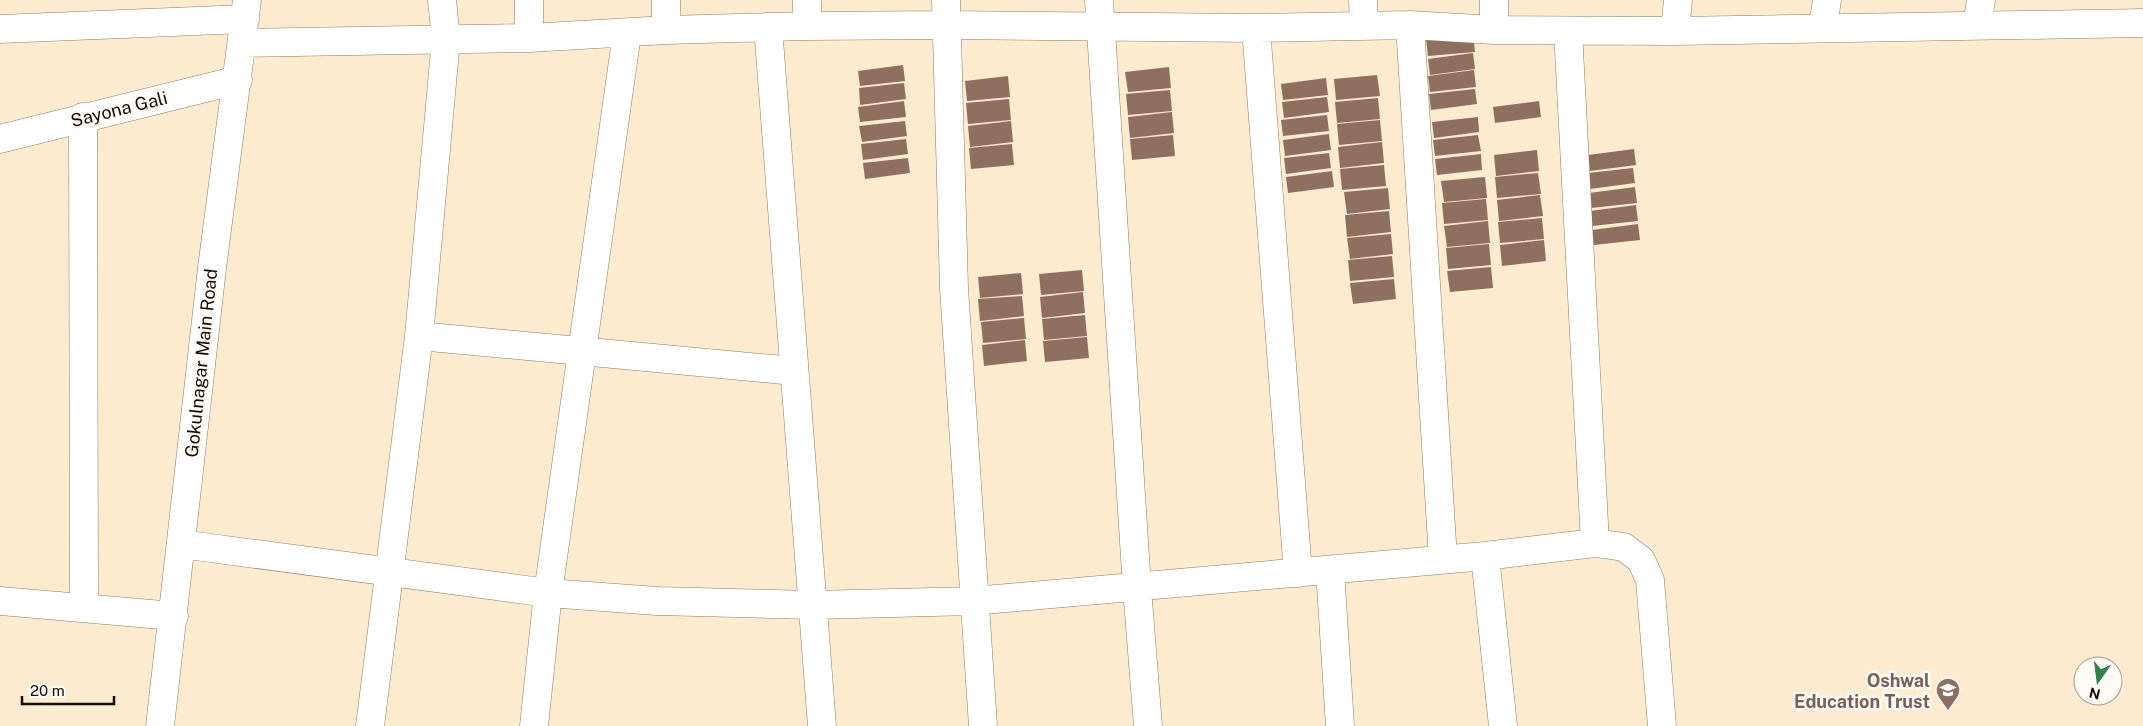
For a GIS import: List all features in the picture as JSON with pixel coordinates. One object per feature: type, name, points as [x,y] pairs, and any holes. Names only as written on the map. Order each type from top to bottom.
[{"type":"street","points":[[370,726],[419,336],[446,39],[442,0]]},
{"type":"street","points":[[529,0],[529,38]]},
{"type":"street","points":[[666,0],[666,30]]},
{"type":"street","points":[[1099,0],[1137,588],[1148,726]]},
{"type":"street","points":[[1494,0],[1494,30]]},
{"type":"street","points":[[1675,31],[1678,0]]},
{"type":"street","points":[[1823,27],[1827,0]]},
{"type":"street","points":[[946,12],[954,288],[973,601],[983,726]]},
{"type":"street","points":[[0,29],[245,21],[446,39],[529,38],[666,30],[768,27],[807,13],[946,12],[1100,27],[1256,28],[1363,13],[1410,25],[1494,30],[1568,31],[1675,31],[1823,27],[1979,13],[2143,23]]},
{"type":"street","name":"Gokulnagar Main Road","points":[[160,726],[174,616],[180,544],[212,268],[245,21]]},
{"type":"street","points":[[1410,25],[1443,559]]},
{"type":"street","points":[[768,27],[822,726]]},
{"type":"street","points":[[1256,28],[1298,572]]},
{"type":"street","points":[[1568,31],[1595,543]]},
{"type":"street","points":[[534,726],[548,593],[627,33]]},
{"type":"street","name":"Sayona Gali","points":[[0,138],[238,80]]},
{"type":"street","points":[[83,117],[84,608]]},
{"type":"street","points":[[419,336],[794,370]]},
{"type":"street","points":[[180,544],[611,600],[812,605],[973,601],[1485,556],[1595,543],[1624,547],[1641,560],[1650,580],[1662,726]]},
{"type":"street","points":[[1485,556],[1503,726]]},
{"type":"street","points":[[1330,570],[1340,726]]},
{"type":"street","points":[[0,601],[174,616]]},
{"type":"building","points":[[1473,34],[1475,52],[1428,56],[1426,39]]},
{"type":"building","points":[[1473,53],[1475,69],[1430,75],[1428,59]]},
{"type":"building","points":[[903,65],[905,81],[860,86],[858,71]]},
{"type":"building","points":[[1169,67],[1171,88],[1128,92],[1125,72]]},
{"type":"building","points":[[1474,70],[1476,87],[1430,92],[1428,76]]},
{"type":"building","points":[[1377,75],[1380,96],[1336,100],[1334,79]]},
{"type":"building","points":[[1008,76],[1010,97],[967,101],[965,81]]},
{"type":"building","points":[[1326,78],[1328,95],[1283,100],[1281,84]]},
{"type":"building","points":[[904,83],[906,99],[860,105],[859,88]]},
{"type":"building","points":[[1475,89],[1477,104],[1431,110],[1429,94]]},
{"type":"building","points":[[1170,90],[1172,111],[1128,115],[1126,94]]},
{"type":"building","points":[[1327,97],[1329,112],[1284,118],[1282,102]]},
{"type":"building","points":[[1378,98],[1380,119],[1337,123],[1335,102]]},
{"type":"building","points":[[1009,99],[1011,120],[968,124],[966,103]]},
{"type":"building","points":[[904,101],[906,117],[860,122],[858,107]]},
{"type":"building","points":[[1539,101],[1541,117],[1495,123],[1493,107]]},
{"type":"building","points":[[1172,112],[1174,133],[1130,138],[1128,117]]},
{"type":"building","points":[[1327,115],[1329,131],[1283,136],[1281,120]]},
{"type":"building","points":[[1478,117],[1479,132],[1434,138],[1432,122]]},
{"type":"building","points":[[1380,120],[1382,141],[1339,145],[1337,124]]},
{"type":"building","points":[[905,121],[907,136],[862,142],[859,126]]},
{"type":"building","points":[[1011,121],[1013,142],[970,147],[968,126]]},
{"type":"building","points":[[1329,134],[1331,150],[1285,156],[1283,140]]},
{"type":"building","points":[[1173,135],[1175,156],[1132,160],[1130,139]]},
{"type":"building","points":[[1478,135],[1481,151],[1435,156],[1433,140]]},
{"type":"building","points":[[906,139],[908,154],[863,160],[861,144]]},
{"type":"building","points":[[1382,142],[1384,163],[1340,168],[1338,147]]},
{"type":"building","points":[[1012,144],[1014,165],[971,169],[969,148]]},
{"type":"building","points":[[1634,149],[1636,165],[1590,171],[1588,155]]},
{"type":"building","points":[[1537,150],[1539,171],[1496,176],[1494,155]]},
{"type":"building","points":[[1329,153],[1331,168],[1286,174],[1284,158]]},
{"type":"building","points":[[1481,154],[1482,170],[1437,175],[1435,159]]},
{"type":"building","points":[[908,158],[910,173],[865,179],[863,163]]},
{"type":"building","points":[[1384,165],[1386,186],[1342,190],[1340,169]]},
{"type":"building","points":[[1633,168],[1635,183],[1590,189],[1588,173]]},
{"type":"building","points":[[1332,171],[1334,187],[1288,193],[1286,177]]},
{"type":"building","points":[[1538,173],[1541,194],[1497,198],[1495,177]]},
{"type":"building","points":[[1485,177],[1487,198],[1444,202],[1441,181]]},
{"type":"building","points":[[1635,187],[1637,203],[1591,208],[1589,193]]},
{"type":"building","points":[[1388,188],[1390,209],[1347,214],[1344,192]]},
{"type":"building","points":[[1540,195],[1543,216],[1499,221],[1497,200]]},
{"type":"building","points":[[1486,199],[1488,220],[1444,224],[1442,203]]},
{"type":"building","points":[[1636,205],[1638,221],[1592,226],[1590,211]]},
{"type":"building","points":[[1389,211],[1391,232],[1347,237],[1345,215]]},
{"type":"building","points":[[1542,218],[1544,239],[1500,243],[1498,222]]},
{"type":"building","points":[[1488,221],[1490,243],[1447,247],[1444,226]]},
{"type":"building","points":[[1638,224],[1640,240],[1594,245],[1592,230]]},
{"type":"building","points":[[1391,234],[1393,254],[1350,259],[1347,238]]},
{"type":"building","points":[[1544,240],[1546,261],[1502,266],[1500,245]]},
{"type":"building","points":[[1489,244],[1491,265],[1448,269],[1446,248]]},
{"type":"building","points":[[1392,256],[1394,277],[1350,281],[1348,260]]},
{"type":"building","points":[[1491,267],[1493,288],[1450,292],[1447,271]]},
{"type":"building","points":[[1082,270],[1084,291],[1041,295],[1039,274]]},
{"type":"building","points":[[1021,273],[1023,294],[980,298],[978,277]]},
{"type":"building","points":[[1394,279],[1396,299],[1353,304],[1350,283]]},
{"type":"building","points":[[1083,292],[1085,313],[1042,318],[1040,297]]},
{"type":"building","points":[[1022,296],[1024,316],[980,321],[978,299]]},
{"type":"building","points":[[1085,315],[1087,336],[1044,340],[1042,319]]},
{"type":"building","points":[[1024,318],[1026,339],[983,343],[981,322]]},
{"type":"building","points":[[1087,337],[1089,358],[1045,362],[1043,341]]},
{"type":"building","points":[[1025,340],[1027,361],[984,366],[982,345]]},
{"type":"place","name":"Oshwal Education Trust","points":[[1948,711]]}]
